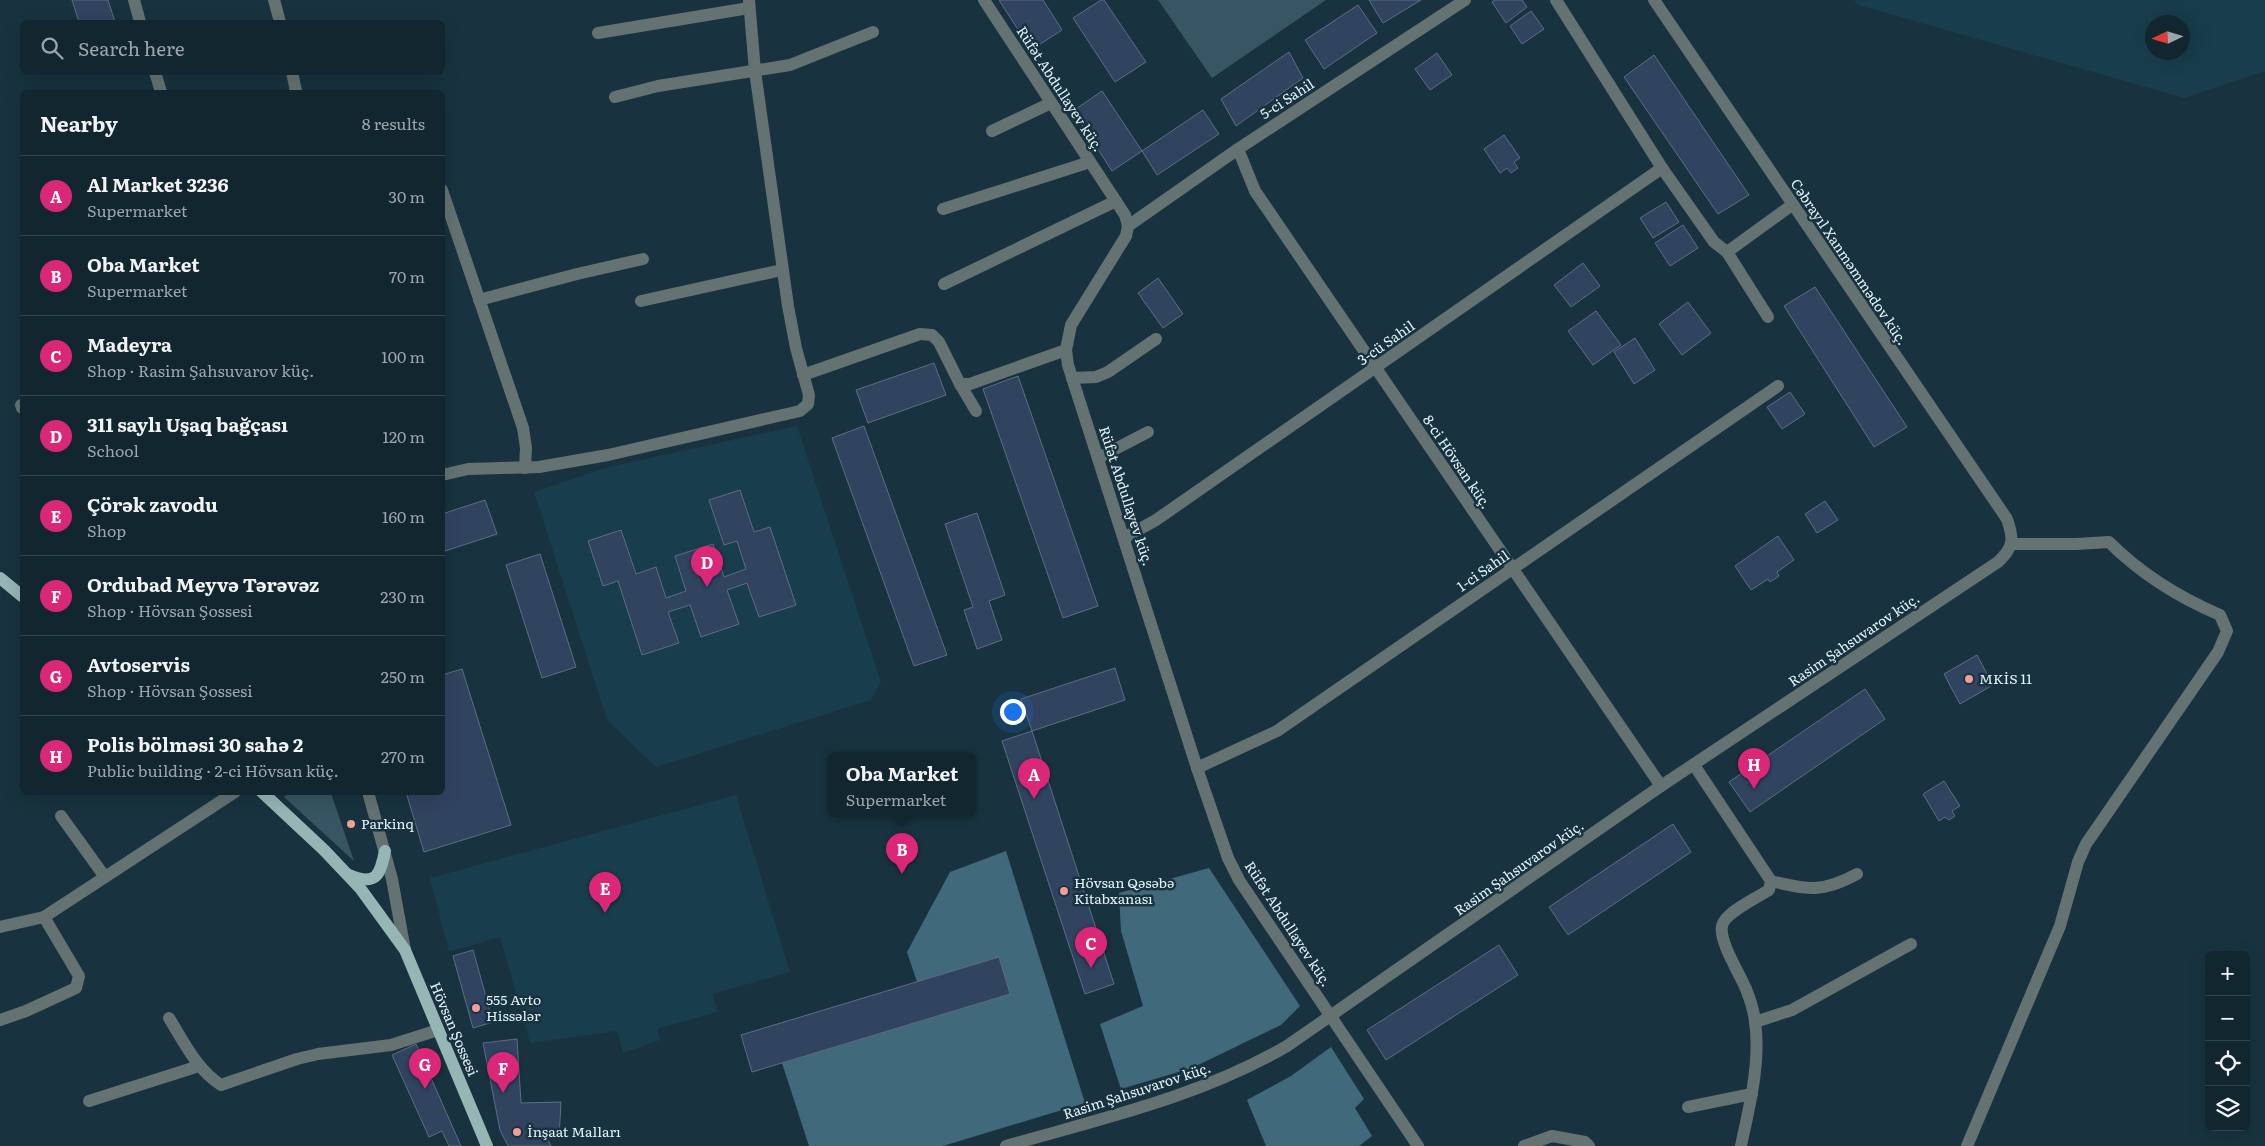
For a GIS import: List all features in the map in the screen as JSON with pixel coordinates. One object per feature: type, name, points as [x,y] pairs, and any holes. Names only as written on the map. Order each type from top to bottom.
[{"type":"main road","points":[[2,583],[20,595]]},
{"type":"main road","name":"Hövsan Şossesi","points":[[265,795],[347,874],[381,914],[405,950],[487,1146]]},
{"type":"main road","points":[[347,874],[362,880],[372,880],[378,874],[385,851]]},
{"type":"street","points":[[134,0],[139,20]]},
{"type":"street","points":[[274,0],[279,20]]},
{"type":"street","name":"Rüfət Abdullayev küç.","points":[[984,0],[1125,215],[1128,226],[1126,236],[1071,325],[1066,350],[1072,378],[1197,768],[1228,858],[1239,880],[1418,1146]]},
{"type":"street","name":"5-ci Sahil","points":[[1128,226],[1238,149],[1465,0]]},
{"type":"street","points":[[1556,0],[1662,168],[1714,242],[1727,252],[1768,318]]},
{"type":"street","name":"Cəbrayıl Xanməmmədov küç.","points":[[1654,0],[2007,519],[2012,532],[2012,544]]},
{"type":"street","points":[[445,475],[468,469],[539,468],[608,455],[800,411],[808,404],[809,395],[796,348],[782,270],[755,71],[749,4],[598,33]]},
{"type":"street","points":[[615,97],[658,86],[790,65],[873,32]]},
{"type":"street","points":[[156,75],[160,90]]},
{"type":"street","points":[[293,75],[296,90]]},
{"type":"street","points":[[992,132],[1051,103]]},
{"type":"street","name":"8-ci Hövsan küç.","points":[[1238,149],[1255,191],[1661,786]]},
{"type":"street","points":[[943,209],[1090,162]]},
{"type":"street","name":"3-cü Sahil","points":[[1124,538],[1156,520],[1662,168]]},
{"type":"street","points":[[445,199],[522,428],[526,448],[525,468]]},
{"type":"street","points":[[944,284],[1116,201]]},
{"type":"street","points":[[1727,252],[1792,205]]},
{"type":"street","points":[[479,300],[643,259]]},
{"type":"street","points":[[641,301],[782,270]]},
{"type":"street","points":[[803,375],[920,334],[932,335],[939,342],[976,411]]},
{"type":"street","points":[[1072,378],[1096,377],[1108,372],[1156,340]]},
{"type":"street","points":[[960,384],[970,384],[1066,350]]},
{"type":"street","name":"1-ci Sahil","points":[[1197,768],[1277,731],[1778,386]]},
{"type":"street","points":[[1098,458],[1148,432]]},
{"type":"street","points":[[1967,1146],[2060,926],[2078,862],[2086,844],[2218,652],[2227,631],[2220,615],[2187,601],[2131,564],[2109,542],[2012,544]]},
{"type":"street","name":"Rasim Şahsuvarov küç.","points":[[1006,1146],[1206,1086],[1252,1066],[1331,1017],[1661,786],[1998,562],[2007,553],[2012,544]]},
{"type":"street","points":[[1694,765],[1771,881],[1798,888],[1828,888],[1857,874]]},
{"type":"street","points":[[0,927],[44,917],[231,795]]},
{"type":"street","points":[[369,795],[392,879],[405,950]]},
{"type":"street","points":[[61,816],[105,877]]},
{"type":"street","points":[[1740,1146],[1752,1094],[1756,1048],[1755,1022],[1747,992],[1722,937],[1722,925],[1726,916],[1769,890],[1771,881]]},
{"type":"street","points":[[0,1020],[26,1012],[76,988],[79,976],[44,917]]},
{"type":"street","points":[[1755,1022],[1792,1010],[1911,944]]},
{"type":"street","points":[[169,1018],[199,1066],[209,1077],[222,1085],[296,1059],[318,1054],[391,1046],[438,1030]]},
{"type":"street","points":[[89,1101],[199,1066]]},
{"type":"street","points":[[1688,1107],[1752,1094]]},
{"type":"street","points":[[1524,1146],[1552,1136],[1585,1142],[1589,1146]]},
{"type":"shaded area","points":[[1158,0],[1326,0],[1212,78]]},
{"type":"shaded area","points":[[1854,0],[2265,0],[2265,71],[2184,98],[1858,5]]},
{"type":"shaded area","points":[[797,426],[881,682],[871,700],[656,767],[607,720],[534,492],[608,467]]},
{"type":"shaded area","points":[[287,795],[332,795],[354,861],[284,797]]},
{"type":"shaded area","points":[[736,795],[790,972],[713,994],[717,1012],[657,1029],[660,1040],[623,1053],[617,1031],[530,1043],[500,937],[449,952],[430,878]]},
{"type":"shaded area","points":[[1006,851],[1085,1103],[943,1146],[809,1146],[782,1063],[1010,994],[999,957],[917,982],[907,952],[950,872]]},
{"type":"shaded area","points":[[1209,868],[1300,1006],[1281,1025],[1192,1068],[1121,1089],[1100,1024],[1143,1006],[1121,931],[1119,893]]},
{"type":"shaded area","points":[[1331,1047],[1364,1099],[1355,1108],[1372,1136],[1359,1146],[1266,1146],[1247,1100],[1291,1076]]},
{"type":"building","points":[[72,0],[108,0],[114,20],[78,20]]},
{"type":"building","points":[[999,0],[1043,0],[1062,30],[1031,50]]},
{"type":"building","points":[[1101,0],[1104,0],[1146,62],[1115,82],[1073,18]]},
{"type":"building","points":[[1369,0],[1421,0],[1383,23]]},
{"type":"building","points":[[1495,0],[1522,0],[1527,7],[1506,23],[1492,2]]},
{"type":"building","points":[[1358,5],[1377,33],[1324,69],[1305,40]]},
{"type":"building","points":[[1531,11],[1544,29],[1522,44],[1510,26]]},
{"type":"building","points":[[1289,52],[1303,78],[1236,126],[1221,99]]},
{"type":"building","points":[[1437,53],[1452,75],[1430,90],[1415,69]]},
{"type":"building","points":[[1654,55],[1749,195],[1718,214],[1624,77]]},
{"type":"building","points":[[1102,91],[1142,151],[1112,171],[1073,111]]},
{"type":"building","points":[[1203,110],[1219,134],[1157,175],[1142,151]]},
{"type":"building","points":[[1504,135],[1520,158],[1514,162],[1518,168],[1511,173],[1507,168],[1500,173],[1484,149]]},
{"type":"building","points":[[1666,202],[1679,222],[1653,238],[1640,218]]},
{"type":"building","points":[[1683,225],[1698,248],[1670,266],[1655,243]]},
{"type":"building","points":[[1583,263],[1600,286],[1571,307],[1554,285]]},
{"type":"building","points":[[1158,278],[1183,314],[1163,328],[1138,293]]},
{"type":"building","points":[[1815,287],[1907,427],[1874,447],[1784,306]]},
{"type":"building","points":[[1688,302],[1711,333],[1682,355],[1659,324]]},
{"type":"building","points":[[1596,311],[1621,345],[1593,365],[1568,331]]},
{"type":"building","points":[[1635,338],[1655,370],[1634,384],[1614,352]]},
{"type":"building","points":[[934,363],[946,395],[868,423],[856,390]]},
{"type":"building","points":[[1018,376],[1098,606],[1063,618],[983,389]]},
{"type":"building","points":[[1790,392],[1805,414],[1782,429],[1767,407]]},
{"type":"building","points":[[864,426],[947,655],[914,666],[832,438]]},
{"type":"building","points":[[740,490],[754,532],[770,527],[796,605],[759,617],[747,583],[727,590],[739,624],[701,637],[690,605],[668,612],[679,643],[642,655],[618,581],[603,586],[588,541],[621,530],[636,574],[656,567],[666,598],[686,591],[675,556],[713,544],[724,577],[746,569],[737,541],[724,545],[709,500]]},
{"type":"building","points":[[485,500],[497,534],[445,551],[445,513]]},
{"type":"building","points":[[1825,501],[1838,520],[1817,533],[1805,514]]},
{"type":"building","points":[[977,513],[1005,595],[989,601],[1002,640],[977,649],[964,610],[973,607],[945,524]]},
{"type":"building","points":[[1778,536],[1794,560],[1777,572],[1779,576],[1770,582],[1768,579],[1751,590],[1735,566]]},
{"type":"building","points":[[540,554],[576,667],[542,678],[506,565]]},
{"type":"building","points":[[1977,655],[1993,685],[1960,704],[1944,674]]},
{"type":"building","points":[[1115,668],[1125,700],[1032,731],[1021,699]]},
{"type":"building","points":[[462,669],[511,825],[424,852],[407,795],[445,795],[445,674]]},
{"type":"building","points":[[1865,689],[1885,719],[1750,812],[1729,782]]},
{"type":"building","points":[[1032,731],[1114,984],[1085,994],[1002,741]]},
{"type":"building","points":[[1944,781],[1960,806],[1952,811],[1955,816],[1949,820],[1945,817],[1939,821],[1923,794]]},
{"type":"building","points":[[1673,824],[1691,852],[1568,935],[1549,907]]},
{"type":"building","points":[[1499,945],[1518,975],[1386,1060],[1367,1030]]},
{"type":"building","points":[[473,950],[493,1022],[473,1028],[453,956]]},
{"type":"building","points":[[999,957],[1010,994],[752,1072],[741,1035]]},
{"type":"building","points":[[517,1039],[521,1103],[561,1102],[559,1138],[547,1138],[551,1146],[508,1146],[500,1130],[483,1043]]},
{"type":"building","points":[[416,1044],[461,1146],[449,1146],[442,1131],[429,1137],[392,1055]]},
{"type":"place","name":"311 saylı Uşaq bağçası","points":[[707,587]]},
{"type":"place","name":"MKİS 11","points":[[1969,679]]},
{"type":"place","name":"Polis bölməsi 30 sahə 2","points":[[1754,789]]},
{"type":"place","name":"Al Market 3236","points":[[1034,799]]},
{"type":"place","name":"Parkinq","points":[[351,824]]},
{"type":"place","name":"Oba Market","points":[[902,874]]},
{"type":"place","name":"Hövsan Qəsəbə Kitabxanası","points":[[1064,891]]},
{"type":"place","name":"Çörək zavodu","points":[[605,913]]},
{"type":"place","name":"Madeyra","points":[[1091,968]]},
{"type":"place","name":"555 Avto Hissələr","points":[[476,1008]]},
{"type":"place","name":"Avtoservis","points":[[425,1089]]},
{"type":"place","name":"Ordubad Meyvə Tərəvəz","points":[[503,1093]]},
{"type":"place","name":"İnşaat Malları","points":[[517,1132]]}]
